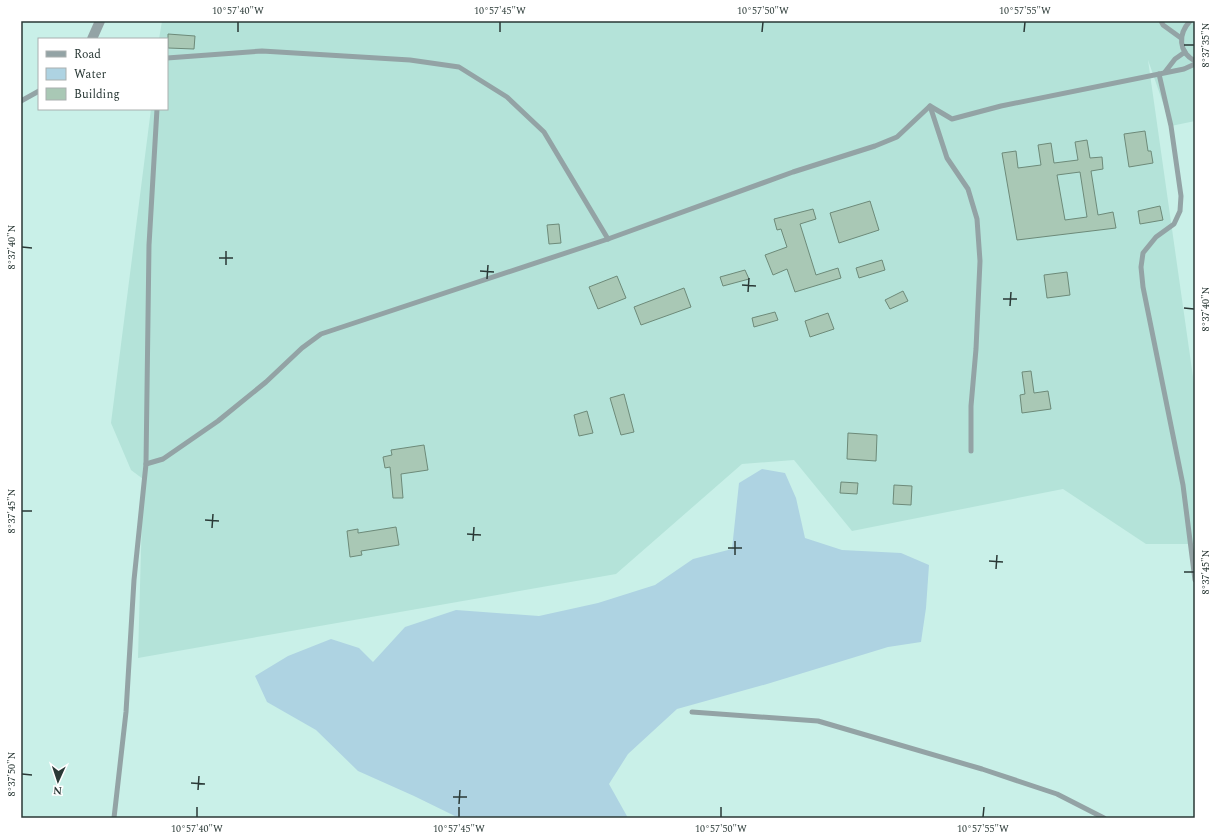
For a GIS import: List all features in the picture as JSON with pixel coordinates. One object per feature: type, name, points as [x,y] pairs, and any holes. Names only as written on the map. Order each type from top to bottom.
[{"type":"street","points":[[92,38],[100,21]]},
{"type":"lane","points":[[1161,21],[1163,26],[1181,38]]},
{"type":"lane","points":[[1190,21],[1181,38],[1185,52],[1195,61]]},
{"type":"lane","points":[[168,58],[262,51],[410,60],[459,68],[508,97],[544,132],[608,239]]},
{"type":"lane","points":[[1162,73],[1175,59],[1185,52]]},
{"type":"lane","points":[[930,106],[952,119],[1002,106],[1184,69],[1195,64]]},
{"type":"lane","points":[[1162,73],[1181,196],[1180,212],[1174,224],[1156,237],[1143,253],[1141,267],[1183,485],[1195,580]]},
{"type":"lane","points":[[21,101],[38,92]]},
{"type":"lane","points":[[146,464],[163,459],[218,421],[266,382],[302,348],[321,334],[608,239],[793,172],[897,138],[930,106]]},
{"type":"lane","points":[[930,106],[947,158],[968,189],[978,219],[980,260],[976,349],[971,406],[971,451]]},
{"type":"lane","points":[[114,818],[126,712],[134,580],[146,464],[149,245],[157,110]]},
{"type":"lane","points":[[692,712],[818,721],[982,769],[1057,794],[1104,818]]},
{"type":"shaded area","points":[[162,21],[1195,21],[1195,121],[1171,126],[1148,60],[1195,391],[1195,544],[1146,544],[1063,489],[852,531],[794,460],[742,464],[616,574],[138,658],[143,479],[131,470],[111,423],[151,110],[168,110],[168,38],[159,38]]},
{"type":"water","points":[[762,469],[785,473],[796,498],[805,538],[842,550],[901,553],[929,565],[926,608],[921,642],[888,647],[767,684],[677,709],[628,754],[609,784],[628,818],[459,818],[358,771],[316,730],[267,702],[255,676],[288,656],[331,639],[359,648],[373,662],[405,627],[456,610],[539,616],[598,603],[655,585],[693,559],[732,549],[739,483]]},
{"type":"building","points":[[168,34],[195,36],[194,49],[168,48]]},
{"type":"building","points":[[1145,131],[1148,151],[1151,151],[1153,163],[1129,167],[1124,134]]},
{"type":"building","points":[[1087,140],[1090,158],[1102,157],[1103,169],[1091,171],[1098,215],[1113,212],[1116,228],[1017,240],[1002,153],[1016,151],[1018,168],[1041,165],[1038,145],[1051,143],[1054,163],[1078,160],[1075,142]],"holes":[[[1080,172],[1087,217],[1065,220],[1057,175]]]},
{"type":"building","points":[[870,201],[879,230],[839,243],[830,213]]},
{"type":"building","points":[[1160,206],[1163,220],[1140,224],[1138,211]]},
{"type":"building","points":[[813,209],[816,219],[800,224],[816,275],[838,268],[841,278],[795,292],[787,269],[773,275],[765,255],[787,247],[781,229],[777,230],[774,219]]},
{"type":"building","points":[[559,224],[561,243],[549,244],[547,225]]},
{"type":"building","points":[[882,260],[885,270],[859,278],[856,268]]},
{"type":"building","points":[[745,270],[749,279],[723,286],[720,277]]},
{"type":"building","points":[[1067,272],[1070,295],[1047,298],[1044,275]]},
{"type":"building","points":[[617,276],[626,298],[598,309],[589,287]]},
{"type":"building","points":[[684,288],[691,307],[641,325],[634,307]]},
{"type":"building","points":[[903,291],[908,301],[890,309],[885,300]]},
{"type":"building","points":[[775,312],[778,320],[754,327],[752,318]]},
{"type":"building","points":[[828,313],[834,329],[810,337],[805,321]]},
{"type":"building","points":[[1031,371],[1034,393],[1048,391],[1051,409],[1022,413],[1020,395],[1025,394],[1022,372]]},
{"type":"building","points":[[624,394],[634,432],[621,435],[610,398]]},
{"type":"building","points":[[587,411],[593,433],[579,436],[574,415]]},
{"type":"building","points":[[848,433],[877,435],[876,461],[847,459]]},
{"type":"building","points":[[424,445],[428,470],[401,474],[403,498],[393,498],[390,467],[385,468],[383,457],[392,455],[391,450]]},
{"type":"building","points":[[841,482],[858,483],[857,494],[840,493]]},
{"type":"building","points":[[894,485],[912,486],[911,505],[893,504]]},
{"type":"building","points":[[396,527],[399,545],[361,551],[362,555],[350,557],[347,531],[358,529],[358,533]]}]
